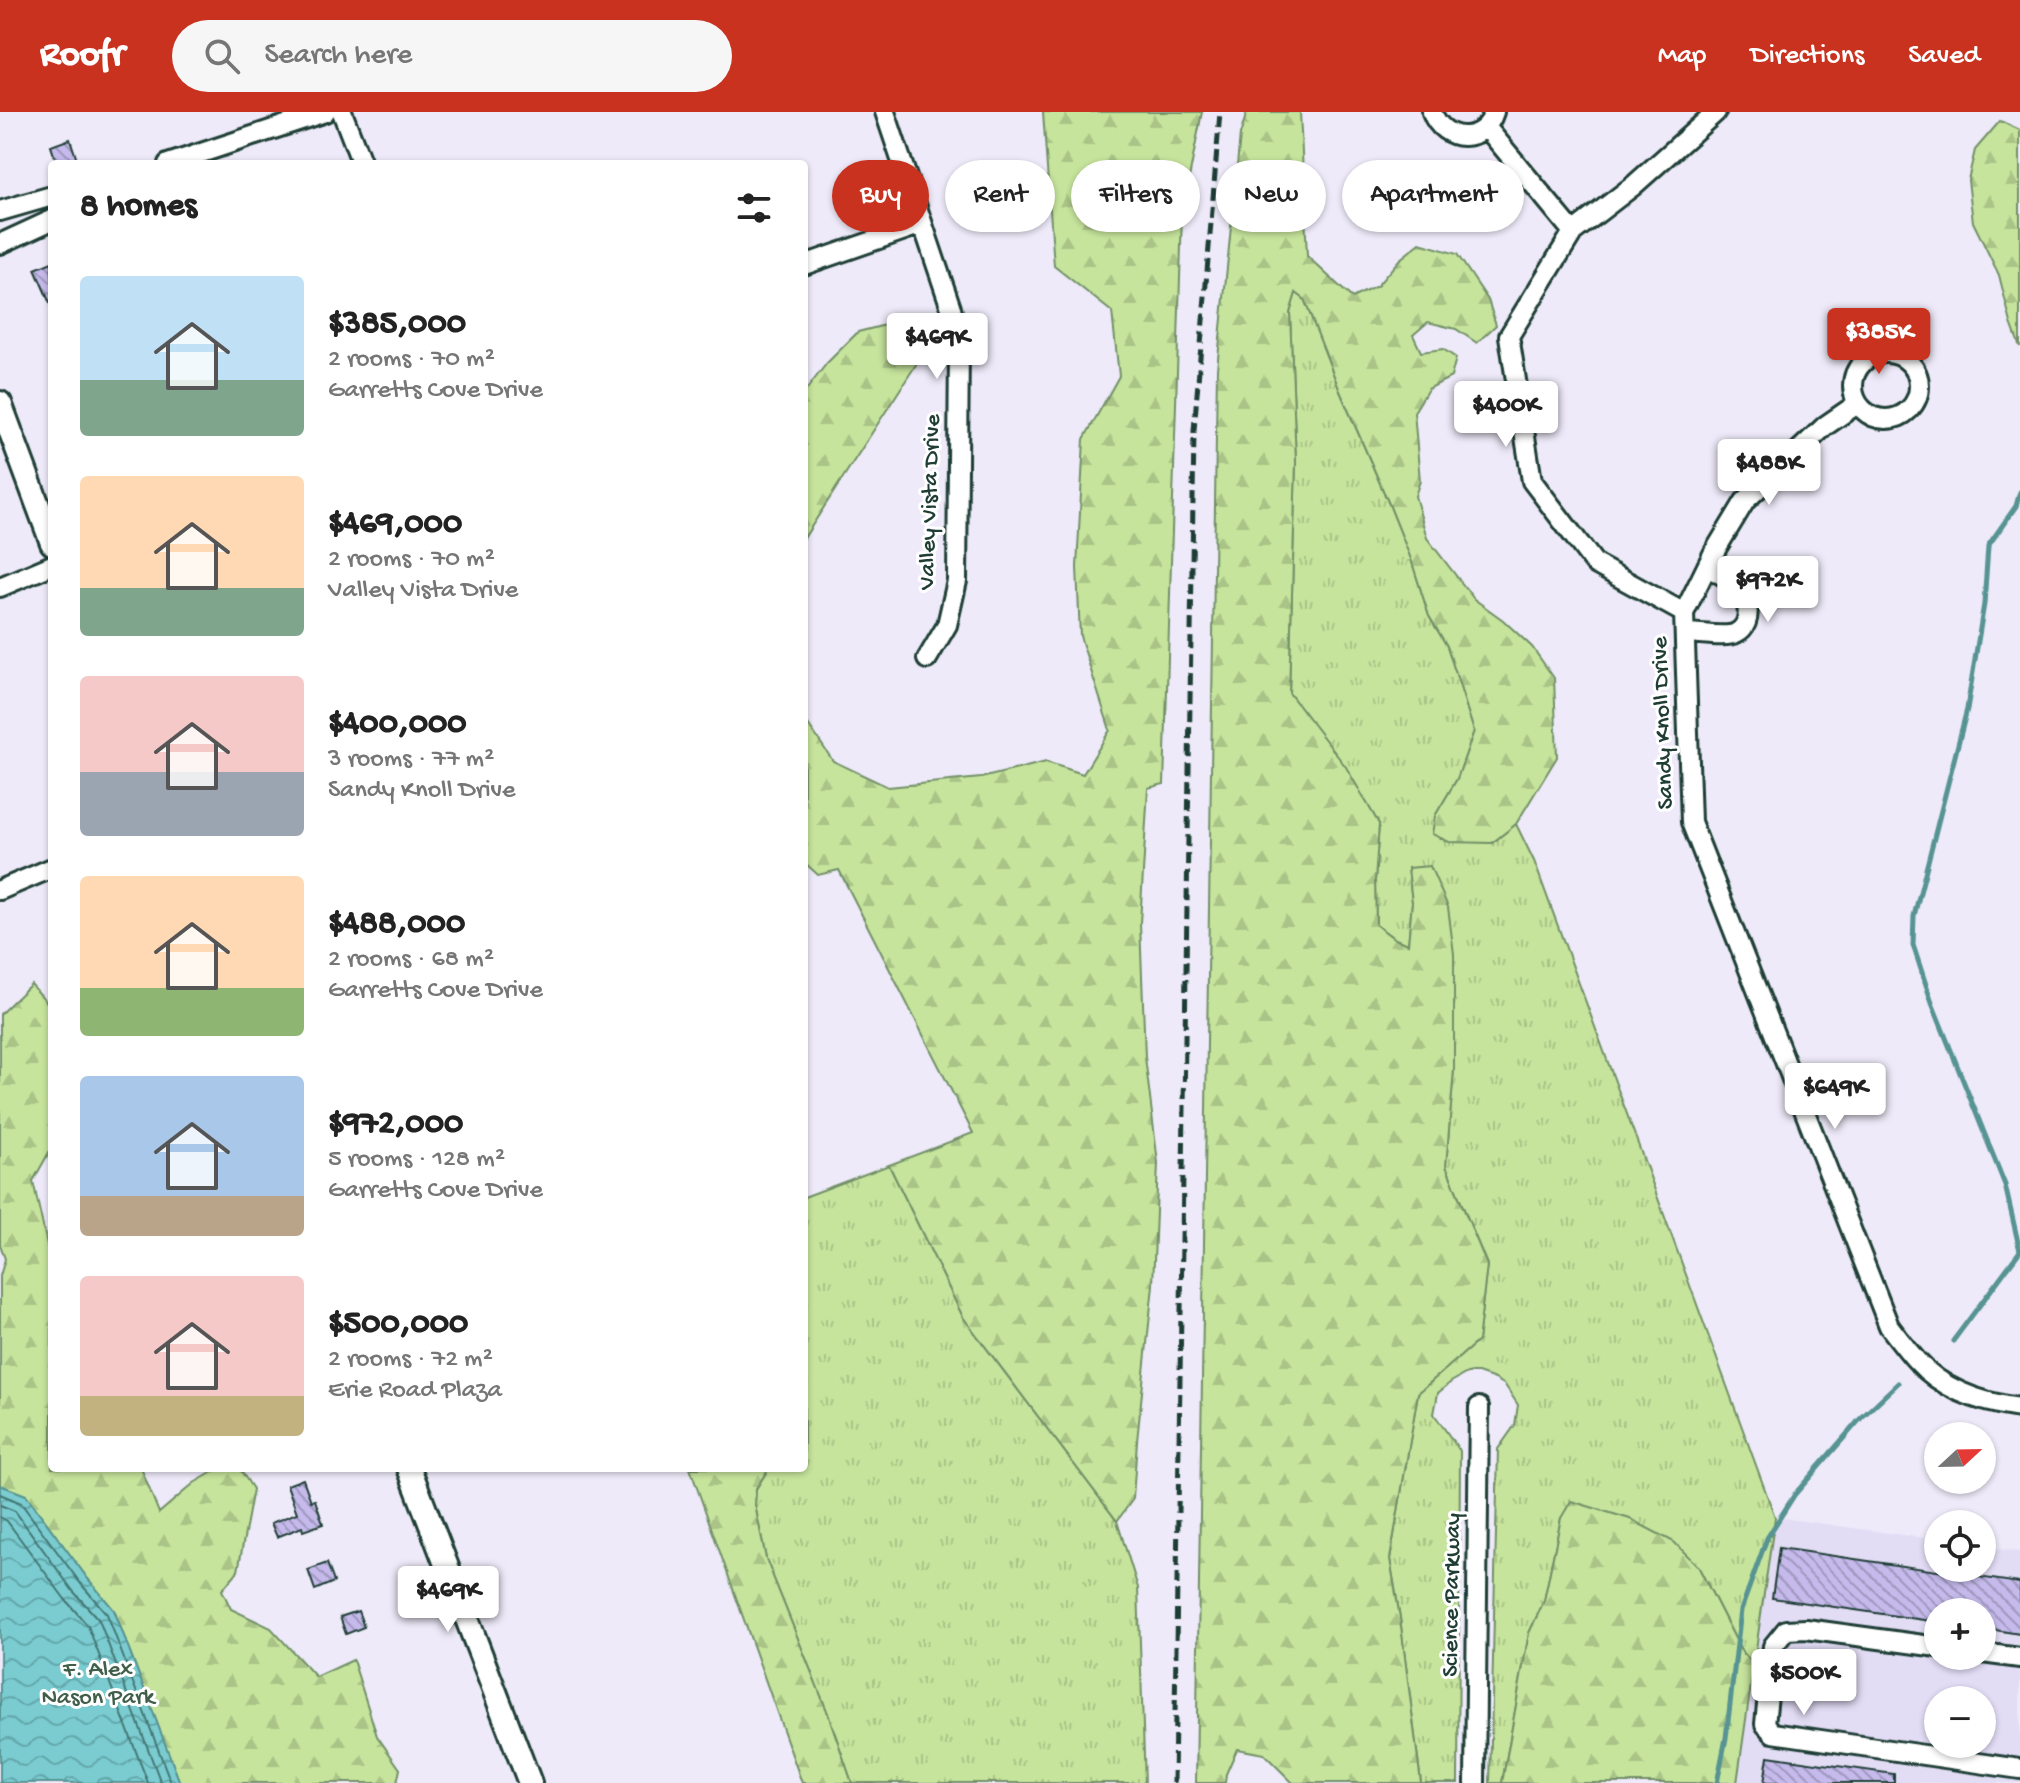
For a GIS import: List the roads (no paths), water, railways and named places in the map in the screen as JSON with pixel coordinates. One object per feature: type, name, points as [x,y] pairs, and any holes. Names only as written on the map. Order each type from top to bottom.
[{"type":"street","points":[[180,160],[325,112]]},
{"type":"street","points":[[342,112],[360,160]]},
{"type":"street","name":"Valley Vista Drive","points":[[885,112],[901,160]]},
{"type":"street","points":[[1432,112],[1439,125],[1457,136],[1477,133],[1490,120],[1573,232]]},
{"type":"street","name":"Sandy Knoll Drive","points":[[1716,112],[1633,186],[1573,232],[1509,336],[1532,481],[1595,564],[1684,613],[1691,822],[1889,1326],[1919,1364],[1948,1386],[1991,1404],[2020,1408]]},
{"type":"street","points":[[0,211],[48,197]]},
{"type":"street","points":[[0,244],[48,222]]},
{"type":"street","points":[[808,264],[899,232]]},
{"type":"street","name":"Valley Vista Drive","points":[[925,232],[951,308],[959,346],[957,581],[947,625],[927,659]]},
{"type":"street","points":[[0,403],[48,532]]},
{"type":"street","points":[[1684,613],[1745,501],[1825,426],[1857,404]]},
{"type":"street","points":[[1685,633],[1734,635],[1748,619],[1748,607],[1737,586],[1707,566]]},
{"type":"street","points":[[0,587],[48,567]]},
{"type":"street","points":[[0,890],[48,870]]},
{"type":"street","name":"Science Parkway","points":[[1475,1783],[1479,1407]]},
{"type":"street","points":[[411,1472],[530,1783]]},
{"type":"street","points":[[1924,1645],[1806,1629],[1786,1630],[1773,1646],[1765,1724],[1773,1733],[2020,1769]]},
{"type":"street","points":[[1996,1655],[2020,1658]]},
{"type":"water","points":[[0,1485],[26,1495],[114,1610],[180,1783],[0,1783]]},
{"type":"waterway","points":[[1953,1341],[2020,1251],[2005,1185],[1932,1003],[1913,945],[1914,916],[1967,709],[1984,604],[1988,546],[2016,506],[2020,492]]},
{"type":"waterway","points":[[1717,1783],[1726,1738],[1741,1610],[1767,1538],[1795,1494],[1861,1418],[1898,1383]]},
{"type":"railway","points":[[1174,1783],[1194,431],[1220,112]]},
{"type":"park label","name":"F. Alex Nason Park","points":[[98,1684]]}]
